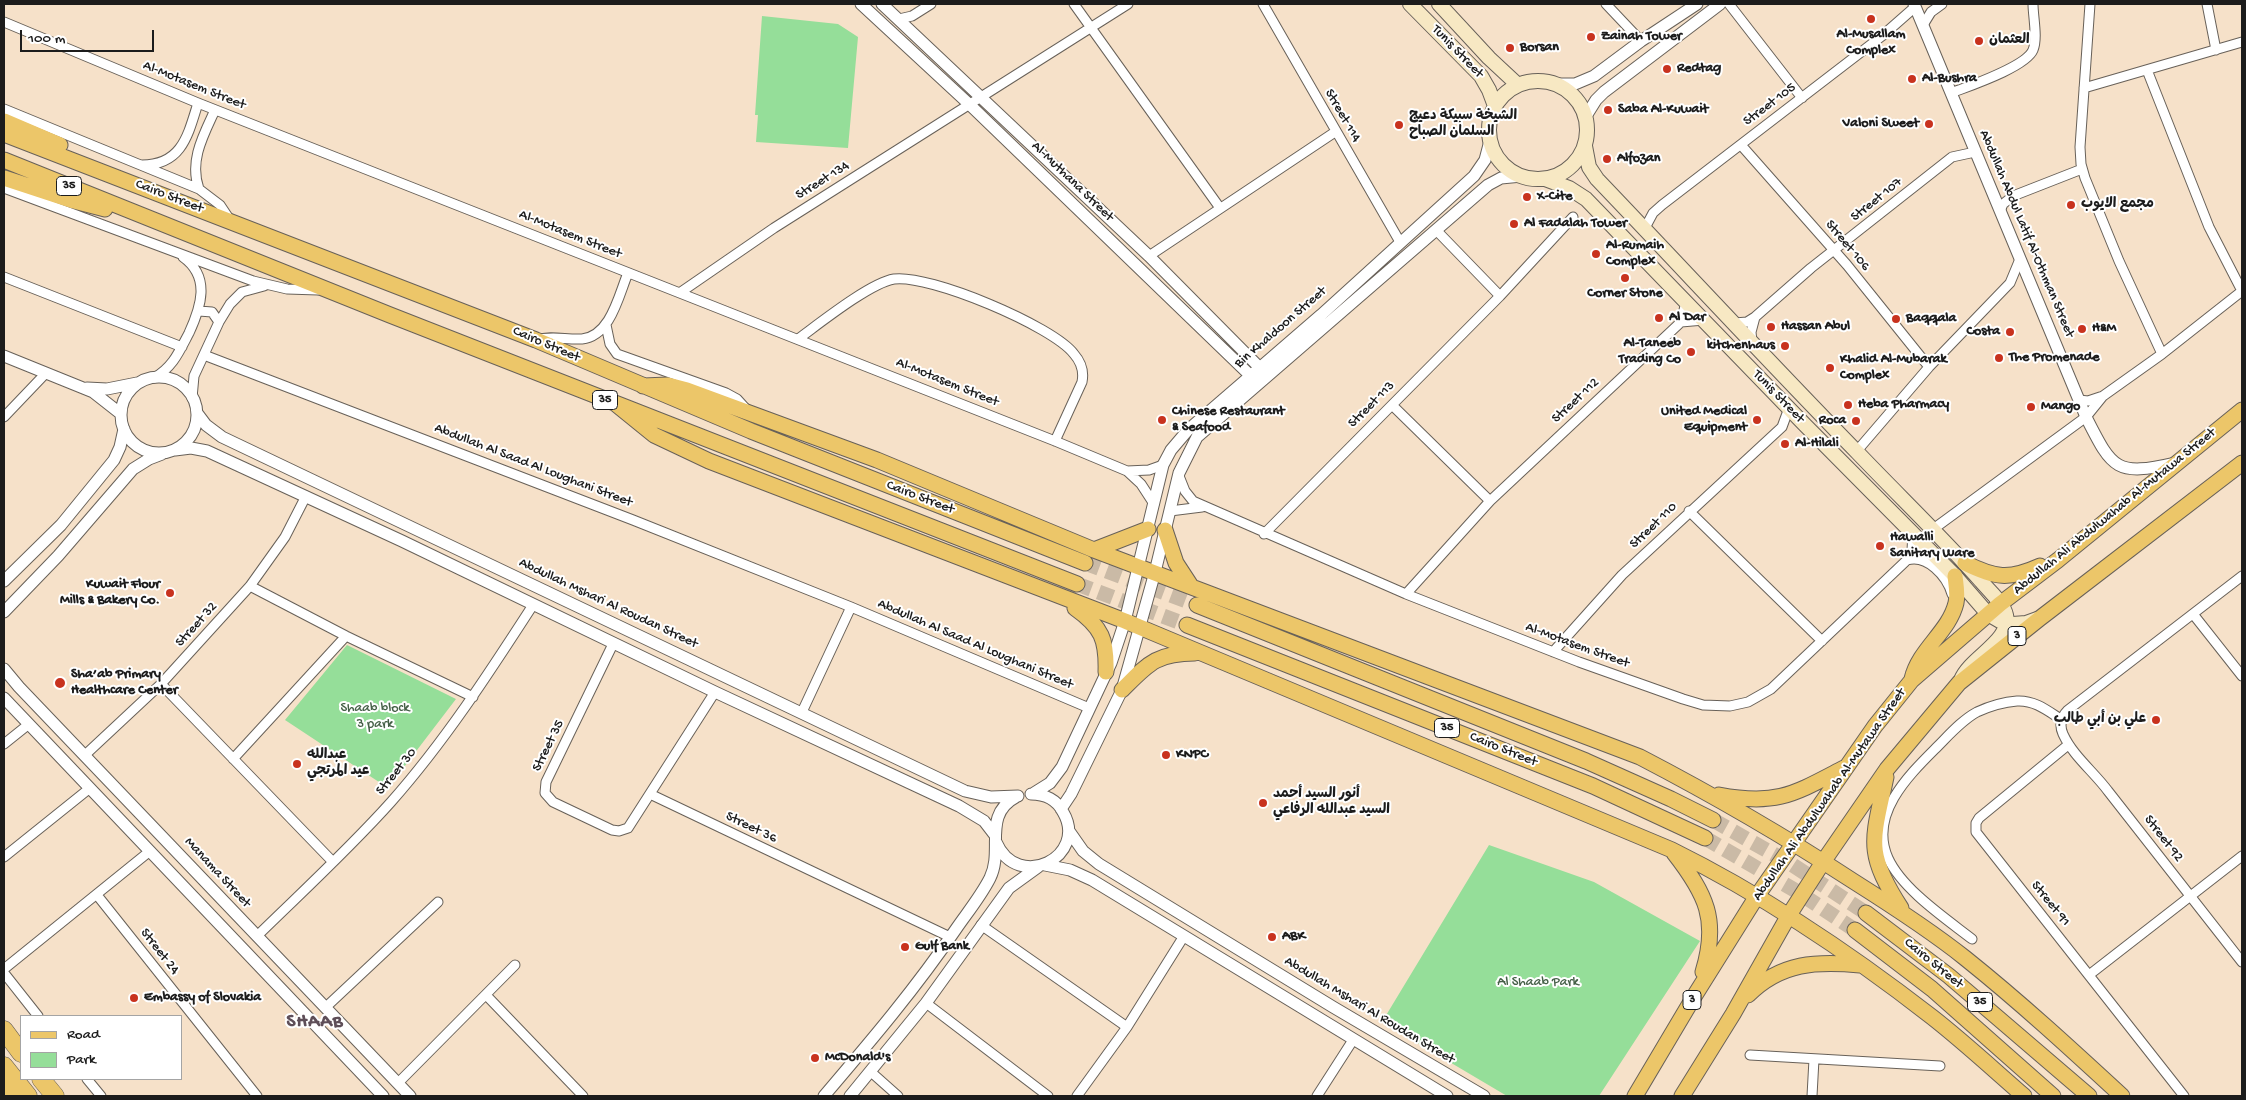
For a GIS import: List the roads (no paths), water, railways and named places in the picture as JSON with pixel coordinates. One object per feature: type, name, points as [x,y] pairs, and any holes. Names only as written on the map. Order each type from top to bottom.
[{"type":"highway","points":[[4,1030],[20,1052]]},
{"type":"highway","points":[[4,1066],[28,1096]]},
{"type":"highway","points":[[42,1080],[55,1096]]},
{"type":"highway","points":[[4,1088],[10,1096]]},
{"type":"main road","name":"Tunis Street","points":[[1410,4],[1481,76],[1495,106]]},
{"type":"main road","name":"Tunis Street","points":[[1439,4],[1489,58],[1518,85]]},
{"type":"main road","points":[[1436,32],[1446,38],[1451,38],[1457,32],[1456,22]]},
{"type":"main road","points":[[1538,80],[1558,84],[1574,95],[1586,116],[1588,128],[1585,146],[1581,154],[1562,173],[1545,179],[1522,176],[1505,166],[1498,159],[1490,141],[1489,123],[1495,106],[1504,94],[1518,85],[1538,80]]},
{"type":"main road","points":[[4,121],[76,152],[111,175]]},
{"type":"main road","name":"Cairo Street","points":[[4,134],[536,340],[751,431],[1084,563]]},
{"type":"main road","name":"Tunis Street","points":[[1585,146],[1592,173],[1860,456],[1965,563],[2004,609],[2006,623]]},
{"type":"main road","name":"Cairo Street","points":[[4,160],[617,405],[1077,584]]},
{"type":"main road","points":[[4,178],[74,202],[134,213]]},
{"type":"main road","name":"Tunis Street","points":[[1545,179],[1577,193],[1596,210],[1955,576],[1988,614],[2006,623],[2026,623],[2039,619]]},
{"type":"main road","points":[[1596,210],[1596,203],[1599,198],[1604,196],[1610,197],[1621,204]]},
{"type":"main road","points":[[643,386],[678,387],[749,412],[877,460],[1094,550],[1575,731],[1640,758],[1710,794],[1905,914],[1965,958],[2051,1030],[2122,1096]]},
{"type":"main road","points":[[617,405],[654,435],[684,450],[1132,624],[1672,850],[1789,915],[1861,965],[1933,1018],[2024,1096]]},
{"type":"main road","name":"Abdullah Ali Abdulwahab Al-Mutawa Street","points":[[1635,1096],[1757,896],[1847,766],[1912,680],[2000,604],[2058,560],[2242,410]]},
{"type":"main road","points":[[1832,451],[1855,468],[1860,467],[1860,456]]},
{"type":"main road","name":"3","points":[[1682,1096],[1733,1014],[1789,915],[1823,862],[1887,769],[1959,683],[2242,463]]},
{"type":"main road","points":[[1094,550],[1148,529]]},
{"type":"main road","points":[[1165,530],[1176,563],[1191,586]]},
{"type":"main road","points":[[1965,563],[1990,574],[2003,576],[2016,575],[2058,560]]},
{"type":"main road","points":[[1912,680],[1922,655],[1953,611],[1957,594],[1955,576]]},
{"type":"main road","points":[[1062,598],[1086,615],[1099,629],[1106,652],[1106,672]]},
{"type":"main road","name":"Cairo Street","points":[[1197,605],[1586,761],[1663,795],[1713,820]]},
{"type":"main road","points":[[1959,683],[1969,665],[1998,640],[2004,631],[2006,623]]},
{"type":"main road","name":"Cairo Street","points":[[1187,625],[1585,783],[1662,816],[1705,838]]},
{"type":"main road","points":[[1122,690],[1142,670],[1159,658],[1181,654],[1200,654]]},
{"type":"main road","points":[[1710,794],[1747,800],[1768,800],[1794,794],[1847,766]]},
{"type":"main road","points":[[1887,769],[1875,825],[1873,849],[1885,883],[1905,914]]},
{"type":"main road","points":[[1672,850],[1702,893],[1709,912],[1709,951],[1695,995]]},
{"type":"main road","name":"Cairo Street","points":[[1866,913],[1949,976],[2089,1096]]},
{"type":"main road","name":"Cairo Street","points":[[1854,930],[1932,989],[2053,1096]]},
{"type":"main road","points":[[1733,1014],[1754,989],[1781,972],[1812,963],[1829,962],[1861,965]]},
{"type":"street","name":"Al-Muthana Street","points":[[861,4],[969,104],[1259,384]]},
{"type":"street","name":"Al-Muthana Street","points":[[882,4],[1149,256],[1268,376]]},
{"type":"street","points":[[899,19],[912,16],[931,4]]},
{"type":"street","points":[[1074,4],[1220,208]]},
{"type":"street","name":"Street 134","points":[[681,292],[774,228],[1128,4]]},
{"type":"street","name":"Street 114","points":[[1263,4],[1400,242]]},
{"type":"street","points":[[1606,4],[1641,42]]},
{"type":"street","points":[[1558,84],[1575,84],[1594,76],[1696,4]]},
{"type":"street","points":[[1586,116],[1604,92],[1720,4]]},
{"type":"street","points":[[1729,4],[1802,98]]},
{"type":"street","points":[[1923,25],[1931,12],[1942,4]]},
{"type":"street","points":[[1951,93],[2014,66],[2027,58],[2034,46],[2032,4]]},
{"type":"street","points":[[2090,4],[2080,146],[2082,169],[2119,261],[2162,354]]},
{"type":"street","points":[[2206,4],[2216,50]]},
{"type":"street","name":"Street 105","points":[[1645,228],[1653,213],[1882,36],[1914,5]]},
{"type":"street","name":"Abdullah Abdul Latif Al-Othman Street","points":[[1914,5],[2086,418],[2104,453],[2118,465],[2146,469],[2181,461]]},
{"type":"street","name":"Al-Motasem Street","points":[[4,22],[214,110],[628,273],[681,292],[1127,471],[1141,484],[1154,504]]},
{"type":"street","points":[[2084,88],[2242,42]]},
{"type":"street","points":[[2079,400],[2088,401],[2102,396],[2162,354],[2242,291],[2209,227],[2147,70]]},
{"type":"street","points":[[140,165],[164,162],[175,154],[189,134],[198,103]]},
{"type":"street","points":[[4,109],[199,190],[220,205],[230,220]]},
{"type":"street","points":[[199,190],[195,170],[196,159],[202,137],[214,110]]},
{"type":"street","points":[[1149,256],[1335,132]]},
{"type":"street","name":"Bin Khaldoon Street","points":[[1132,624],[1139,567],[1163,465],[1182,436],[1321,315],[1474,176],[1485,160],[1490,141]]},
{"type":"street","name":"Street 106","points":[[1741,144],[1835,251],[1929,367]]},
{"type":"street","name":"Street 107","points":[[1735,323],[1748,322],[1755,317],[1811,268],[1952,157],[1975,152]]},
{"type":"street","points":[[2000,211],[2007,200],[2050,180],[2082,169]]},
{"type":"street","name":"Bin Khaldoon Street","points":[[1132,624],[1155,572],[1179,473],[1197,437],[1492,182],[1506,177],[1522,176]]},
{"type":"street","points":[[4,188],[266,285],[300,290],[326,290]]},
{"type":"street","name":"Street 113","points":[[1264,534],[1500,296],[1574,217]]},
{"type":"street","points":[[1437,231],[1500,296]]},
{"type":"street","points":[[80,387],[107,389],[140,383],[154,378],[171,366],[199,311],[201,292],[199,278],[193,266],[176,252]]},
{"type":"street","points":[[1860,456],[1929,367],[2010,284],[2020,259]]},
{"type":"street","points":[[536,340],[553,336],[584,339],[594,335],[606,325],[628,273]]},
{"type":"street","points":[[4,277],[182,347]]},
{"type":"street","points":[[798,339],[871,288],[894,279],[922,282],[971,297],[1009,312],[1065,344],[1082,367],[1080,387],[1055,441]]},
{"type":"street","points":[[192,398],[194,376],[219,322],[236,296],[266,285]]},
{"type":"street","points":[[1686,302],[1681,322],[1704,320]]},
{"type":"street","points":[[199,311],[212,312],[219,322]]},
{"type":"street","points":[[1752,342],[1751,332],[1755,317]]},
{"type":"street","name":"Street 112","points":[[1406,594],[1490,501],[1681,322]]},
{"type":"street","points":[[606,325],[610,344],[617,354],[726,393],[737,399],[749,412]]},
{"type":"street","name":"Abdullah Al Saad Al Loughani Street","points":[[204,355],[511,472],[851,608],[1089,708]]},
{"type":"street","points":[[4,356],[80,387],[102,398],[121,414]]},
{"type":"street","points":[[4,418],[46,373]]},
{"type":"street","points":[[4,612],[63,550],[122,482],[144,462],[171,451],[187,441],[192,434],[195,428],[197,412],[188,392],[176,382],[154,378]]},
{"type":"street","points":[[140,383],[128,393],[121,414],[124,430],[131,441],[142,449],[154,453],[199,449],[220,456],[402,541],[613,644],[959,806],[984,821],[995,838],[999,849],[1010,861],[1025,867],[1043,866],[1070,870],[1092,880],[1447,1096]]},
{"type":"street","points":[[1932,530],[2086,418],[2102,396]]},
{"type":"street","points":[[1392,405],[1490,501]]},
{"type":"street","name":"Street 110","points":[[1553,652],[1622,575],[1782,427],[1789,408]]},
{"type":"street","name":"Abdullah Mshari Al Roudan Street","points":[[197,412],[213,431],[230,441],[966,791],[991,797],[1018,796]]},
{"type":"street","points":[[1782,427],[1805,425]]},
{"type":"street","points":[[4,581],[61,526],[107,469],[118,454],[124,430]]},
{"type":"street","points":[[220,456],[215,451],[216,444],[222,440],[230,441]]},
{"type":"street","name":"Al-Motasem Street","points":[[1127,471],[1142,471],[1163,465]]},
{"type":"street","points":[[107,469],[119,472],[122,482]]},
{"type":"street","name":"Al-Motasem Street","points":[[1179,473],[1185,492],[1193,501],[1264,534],[1406,594],[1553,652],[1703,705],[1730,706],[1748,702],[1771,689],[1907,560]]},
{"type":"street","name":"Street 32","points":[[85,755],[161,684],[250,586],[285,537],[306,496]]},
{"type":"street","points":[[1170,511],[1204,507]]},
{"type":"street","points":[[1689,512],[1822,641]]},
{"type":"street","points":[[402,541],[411,542],[413,540],[413,532],[409,527]]},
{"type":"street","points":[[1907,560],[1914,544],[1913,533]]},
{"type":"street","points":[[432,556],[426,549],[428,543],[434,540],[444,544]]},
{"type":"street","points":[[1907,560],[1918,558],[1926,561],[1945,580],[1952,591],[1953,611]]},
{"type":"street","points":[[1972,939],[1934,909],[1899,874],[1888,858],[1884,845],[1887,812],[1896,794],[1914,770],[1952,732],[1976,713],[1995,705],[2018,701],[2032,702],[2062,720],[2068,710],[2242,576]]},
{"type":"street","points":[[250,586],[346,636],[473,697]]},
{"type":"street","points":[[4,595],[16,598]]},
{"type":"street","name":"Street 30","points":[[257,936],[391,802],[473,697],[533,605]]},
{"type":"street","points":[[802,712],[851,608]]},
{"type":"street","points":[[2193,614],[2242,676]]},
{"type":"street","points":[[1034,794],[1050,783],[1062,767],[1106,672],[1132,624]]},
{"type":"street","points":[[1062,808],[1071,794],[1122,690],[1132,624]]},
{"type":"street","points":[[233,759],[346,636]]},
{"type":"street","name":"Street 35","points":[[613,644],[546,782],[545,793],[553,802],[617,832],[628,828],[650,794]]},
{"type":"street","name":"Manama Street","points":[[4,669],[18,688],[85,755],[410,1096]]},
{"type":"street","points":[[161,684],[333,862]]},
{"type":"street","points":[[18,688],[8,689],[4,699],[383,1096]]},
{"type":"street","points":[[650,794],[715,692]]},
{"type":"street","name":"Street 92","points":[[2062,720],[2062,734],[2068,745],[2100,780],[2242,962]]},
{"type":"street","points":[[4,744],[29,724]]},
{"type":"street","points":[[842,752],[849,750],[853,744],[853,737]]},
{"type":"street","name":"Street 91","points":[[2068,745],[1979,818],[1976,828],[1980,838],[2184,1096]]},
{"type":"street","points":[[865,762],[864,755],[868,749],[875,748]]},
{"type":"street","points":[[1062,767],[1069,775],[1080,775]]},
{"type":"street","points":[[4,857],[90,788]]},
{"type":"street","points":[[959,806],[964,805],[967,801],[966,791]]},
{"type":"street","name":"Street 36","points":[[650,794],[950,937]]},
{"type":"street","points":[[824,1096],[903,1001],[984,888],[994,868],[994,826],[1005,804],[1018,796],[1034,794],[1049,798],[1062,808],[1066,816],[1069,831],[1062,852],[1043,866],[1018,880],[1002,897],[926,1003],[850,1096]]},
{"type":"street","name":"Abdullah Mshari Al Roudan Street","points":[[1069,831],[1083,851],[1104,868],[1260,964],[1484,1096]]},
{"type":"street","points":[[4,969],[150,851]]},
{"type":"street","points":[[2089,975],[2242,856]]},
{"type":"street","points":[[1092,880],[1091,872],[1097,867],[1104,868]]},
{"type":"street","points":[[184,887],[189,890],[197,887],[200,880],[199,875]]},
{"type":"street","points":[[984,888],[991,883],[998,883],[1002,889],[1002,897]]},
{"type":"street","name":"Street 24","points":[[96,895],[256,1096]]},
{"type":"street","points":[[204,908],[207,898],[212,895],[218,895]]},
{"type":"street","points":[[326,1007],[438,902]]},
{"type":"street","points":[[981,925],[1127,1026]]},
{"type":"street","points":[[1077,1096],[1127,1026],[1184,936]]},
{"type":"street","points":[[1252,978],[1248,972],[1250,966],[1260,964]]},
{"type":"street","points":[[398,1083],[515,966]]},
{"type":"street","points":[[4,973],[37,1015]]},
{"type":"street","points":[[486,995],[583,1096]]},
{"type":"street","points":[[926,1003],[1048,1096]]},
{"type":"street","points":[[337,1047],[345,1047],[350,1042],[351,1034]]},
{"type":"street","points":[[1317,1096],[1353,1040]]},
{"type":"street","points":[[1750,1055],[1940,1066]]},
{"type":"street","points":[[358,1070],[360,1062],[366,1057],[375,1058]]},
{"type":"street","points":[[1812,1096],[1814,1059]]},
{"type":"street","points":[[870,1072],[898,1096]]},
{"type":"street","points":[[88,1080],[101,1096]]},
{"type":"tunnel","points":[[1085,563],[1197,605]]},
{"type":"tunnel","points":[[1077,584],[1187,625]]},
{"type":"tunnel","points":[[1713,820],[1791,864],[1866,913]]},
{"type":"tunnel","points":[[1705,838],[1798,892],[1855,930]]},
{"type":"place","name":"Al-Musallam Complex","points":[[1871,19]]},
{"type":"place","name":"Zainah Tower","points":[[1591,37]]},
{"type":"place","name":"العثمان","points":[[1979,41]]},
{"type":"place","name":"Borsan","points":[[1510,48]]},
{"type":"place","name":"Redtag","points":[[1667,69]]},
{"type":"place","name":"Al-Bushra","points":[[1912,79]]},
{"type":"place","name":"Saba Al-Kuwait","points":[[1608,110]]},
{"type":"place","name":"Valoni Sweet","points":[[1929,124]]},
{"type":"place","name":"الشيخة سبيكة دعيج السلمان الصباح","points":[[1399,125]]},
{"type":"place","name":"Alfozan","points":[[1607,159]]},
{"type":"place","name":"X-Cite","points":[[1527,197]]},
{"type":"place","name":"مجمع الايوب","points":[[2071,205]]},
{"type":"place","name":"Al Fadalah Tower","points":[[1514,224]]},
{"type":"place","name":"Al-Rumaih Complex","points":[[1596,254]]},
{"type":"place","name":"Corner Stone","points":[[1625,278]]},
{"type":"place","name":"Al Dar","points":[[1659,318]]},
{"type":"place","name":"Baqqala","points":[[1896,319]]},
{"type":"place","name":"Hassan Abul","points":[[1771,327]]},
{"type":"place","name":"H&M","points":[[2082,329]]},
{"type":"place","name":"Costa","points":[[2010,332]]},
{"type":"place","name":"kitchenhaus","points":[[1785,346]]},
{"type":"place","name":"Al-Taneeb Trading Co","points":[[1691,352]]},
{"type":"place","name":"The Promenade","points":[[1999,358]]},
{"type":"place","name":"Khalid Al-Mubarak Complex","points":[[1830,368]]},
{"type":"place","name":"Heba Pharmacy","points":[[1848,405]]},
{"type":"place","name":"Mango","points":[[2031,407]]},
{"type":"place","name":"Chinese Restaurant & Seafood","points":[[1162,420]]},
{"type":"place","name":"United Medical Equipment","points":[[1757,420]]},
{"type":"place","name":"Roca","points":[[1856,421]]},
{"type":"place","name":"Al-Hilali","points":[[1785,444]]},
{"type":"place","name":"Hawalli Sanitary Ware","points":[[1880,546]]},
{"type":"place","name":"Kuwait Flour Mills & Bakery Co.","points":[[170,593]]},
{"type":"place","name":"Sha’ab Primary Healthcare Center","points":[[60,683]]},
{"type":"place","name":"علي بن أبي طالب","points":[[2156,720]]},
{"type":"place","name":"KNPC","points":[[1166,755]]},
{"type":"place","name":"عبدالله عيد المرتجي","points":[[297,764]]},
{"type":"place","name":"أنور السيد أحمد السيد عبدالله الرفاعي","points":[[1263,803]]},
{"type":"place","name":"ABK","points":[[1272,937]]},
{"type":"place","name":"Gulf Bank","points":[[905,947]]},
{"type":"place","name":"Embassy of Slovakia","points":[[134,998]]},
{"type":"place","name":"McDonald's","points":[[815,1058]]},
{"type":"district","name":"SHAAB","points":[[315,1023]]},
{"type":"park label","name":"Shaab block 3 park","points":[[375,718]]},
{"type":"park label","name":"Al Shaab Park","points":[[1538,983]]}]
